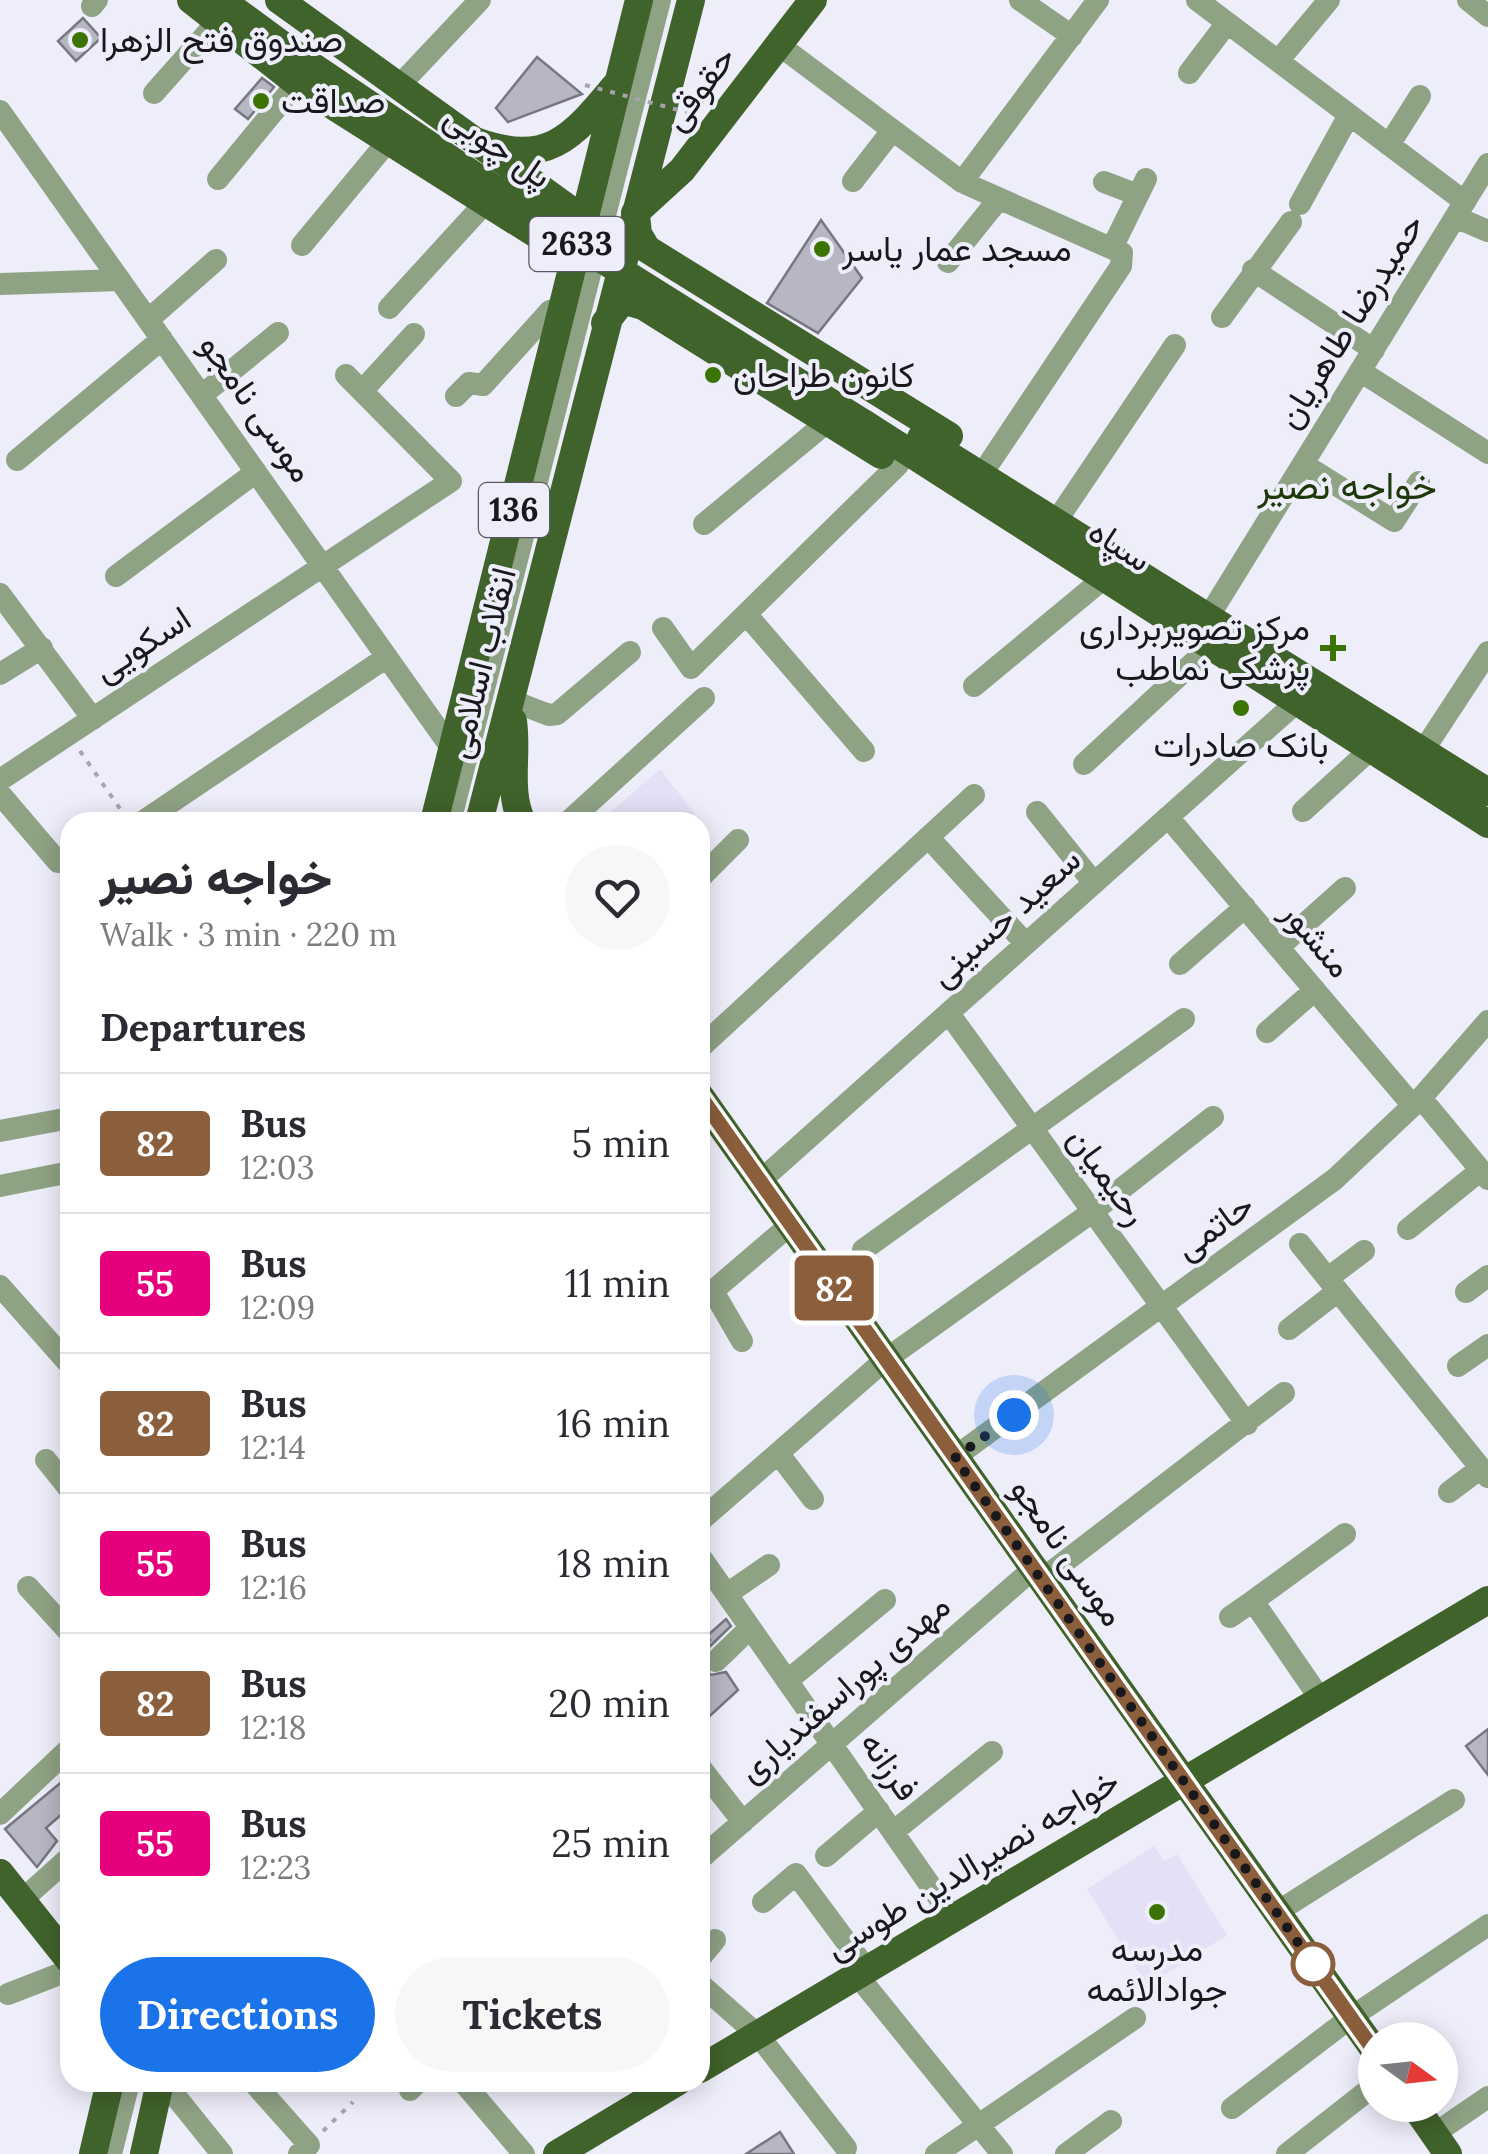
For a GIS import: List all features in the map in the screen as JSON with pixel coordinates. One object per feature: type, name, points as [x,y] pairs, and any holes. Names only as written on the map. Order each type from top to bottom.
[{"type":"main road","points":[[191,0],[219,11],[300,60]]},
{"type":"main road","points":[[249,0],[300,60],[389,140],[536,234],[556,242],[568,242],[575,235],[577,223],[572,212],[279,0]]},
{"type":"main road","name":"انقلاب اسلامی","points":[[436,812],[639,0]]},
{"type":"main road","name":"انقلاب اسلامی","points":[[482,812],[604,324],[691,0]]},
{"type":"main road","name":"حقوقی","points":[[636,213],[682,170],[813,0]]},
{"type":"main road","name":"پل چوبی","points":[[300,60],[546,224],[868,416]]},
{"type":"main road","points":[[475,141],[513,153],[529,153],[559,143],[586,122],[620,81]]},
{"type":"main road","points":[[636,213],[638,234],[648,249],[695,281]]},
{"type":"main road","points":[[536,234],[562,267],[567,299]]},
{"type":"main road","points":[[670,324],[648,301],[645,290],[653,278],[666,275],[695,281]]},
{"type":"main road","name":"2633","points":[[695,281],[990,462],[1050,530]]},
{"type":"main road","name":"2633","points":[[604,324],[623,300],[643,306],[980,515],[1050,530]]},
{"type":"main road","name":"سپاه","points":[[868,416],[1050,530],[1209,616],[1488,792]]},
{"type":"main road","name":"سپاه","points":[[1050,530],[1103,579],[1488,824]]},
{"type":"main road","points":[[510,700],[516,746],[512,794],[518,812]]},
{"type":"main road","name":"موسی نامجو","points":[[710,1113],[1358,2029]]},
{"type":"main road","name":"خواجه نصیرالدین طوسی","points":[[710,2063],[858,1967],[954,1918],[1488,1600]]},
{"type":"main road","points":[[0,1873],[60,1948]]},
{"type":"main road","points":[[94,2154],[108,2092]]},
{"type":"main road","points":[[144,2154],[160,2092]]},
{"type":"main road","points":[[557,2154],[660,2092]]},
{"type":"main road","points":[[1426,2122],[1441,2144]]},
{"type":"street","points":[[398,86],[480,0]]},
{"type":"street","points":[[453,812],[660,0]]},
{"type":"street","points":[[466,812],[671,0]]},
{"type":"street","points":[[1020,0],[1072,36]]},
{"type":"street","points":[[962,182],[1098,0]]},
{"type":"street","points":[[1197,0],[1389,144],[1488,231]]},
{"type":"street","points":[[1278,62],[1329,0]]},
{"type":"street","points":[[1468,0],[1488,16]]},
{"type":"street","points":[[154,92],[219,11]]},
{"type":"street","points":[[1189,73],[1227,22]]},
{"type":"street","points":[[778,45],[962,182],[1116,248]]},
{"type":"street","points":[[218,179],[300,60]]},
{"type":"street","points":[[1389,144],[1420,96]]},
{"type":"street","name":"موسی نامجو","points":[[0,111],[452,748]]},
{"type":"street","points":[[1222,317],[1295,213],[1350,115]]},
{"type":"street","points":[[853,182],[891,132]]},
{"type":"street","points":[[302,245],[389,140]]},
{"type":"street","name":"حمیدرضا طاهریان","points":[[1209,616],[1488,164]]},
{"type":"street","points":[[990,462],[1121,266],[1116,248],[1142,187],[1104,182]]},
{"type":"street","points":[[948,262],[998,200]]},
{"type":"street","points":[[389,308],[486,202]]},
{"type":"street","points":[[17,460],[155,329],[216,260]]},
{"type":"street","points":[[1253,270],[1374,350]]},
{"type":"street","points":[[0,284],[120,280]]},
{"type":"street","points":[[456,396],[469,383],[483,385],[550,311],[567,299]]},
{"type":"street","points":[[202,395],[278,334]]},
{"type":"street","name":"اسکویی","points":[[0,780],[451,481],[354,383],[414,334]]},
{"type":"street","points":[[1050,530],[1175,344]]},
{"type":"street","points":[[1360,372],[1488,453]]},
{"type":"street","points":[[704,524],[826,423]]},
{"type":"street","points":[[1303,464],[1394,521],[1418,482]]},
{"type":"street","points":[[663,628],[691,668],[898,466]]},
{"type":"street","points":[[116,576],[256,472]]},
{"type":"street","points":[[974,686],[1103,579]]},
{"type":"street","points":[[0,594],[93,719]]},
{"type":"street","points":[[746,614],[864,751]]},
{"type":"street","points":[[1084,764],[1210,647]]},
{"type":"street","points":[[0,674],[42,648]]},
{"type":"street","points":[[510,700],[549,716],[558,714],[630,652]]},
{"type":"street","points":[[1423,751],[1488,652]]},
{"type":"street","points":[[157,812],[387,656]]},
{"type":"street","points":[[579,812],[704,698]]},
{"type":"street","name":"سعید حسینی","points":[[759,1182],[950,1016],[1297,702]]},
{"type":"street","points":[[1303,811],[1371,750]]},
{"type":"street","points":[[0,794],[60,861]]},
{"type":"street","points":[[710,1039],[974,795]]},
{"type":"street","points":[[1037,812],[1094,884]]},
{"type":"street","name":"منشور","points":[[1168,817],[1315,990],[1484,1174]]},
{"type":"street","points":[[928,837],[1026,944]]},
{"type":"street","points":[[710,868],[738,840]]},
{"type":"street","points":[[1279,947],[1344,888]]},
{"type":"street","points":[[1180,964],[1245,908]]},
{"type":"street","points":[[1266,1032],[1315,990]]},
{"type":"street","name":"رحیمیان","points":[[950,1016],[1247,1424]]},
{"type":"street","points":[[863,1250],[1184,1018]]},
{"type":"street","name":"حاتمی","points":[[955,1458],[1335,1179],[1417,1102],[1488,1021]]},
{"type":"street","points":[[710,1512],[886,1360],[1092,1212],[1214,1117]]},
{"type":"street","points":[[0,1130],[60,1120]]},
{"type":"street","points":[[1408,1229],[1484,1174]]},
{"type":"street","points":[[0,1186],[60,1179]]},
{"type":"street","points":[[710,1293],[790,1225]]},
{"type":"street","points":[[1300,1244],[1484,1473],[1449,1492]]},
{"type":"street","points":[[1289,1329],[1364,1251]]},
{"type":"street","points":[[1466,1292],[1488,1276]]},
{"type":"street","points":[[0,1286],[60,1354]]},
{"type":"street","points":[[710,1301],[742,1341]]},
{"type":"street","points":[[1458,1366],[1488,1345]]},
{"type":"street","name":"مهدی پوراسفندیاری","points":[[710,1847],[1037,1574],[1284,1394]]},
{"type":"street","points":[[778,1453],[813,1499]]},
{"type":"street","points":[[46,1460],[60,1478]]},
{"type":"street","points":[[1230,1617],[1345,1534]]},
{"type":"street","points":[[727,1594],[768,1564]]},
{"type":"street","name":"فرزانه","points":[[710,1570],[954,1918]]},
{"type":"street","points":[[28,1587],[60,1622]]},
{"type":"street","points":[[787,1681],[885,1600]]},
{"type":"street","points":[[1253,1602],[1320,1700]]},
{"type":"street","points":[[716,1661],[750,1628]]},
{"type":"street","points":[[893,1832],[992,1752]]},
{"type":"street","points":[[0,1814],[60,1757]]},
{"type":"street","points":[[710,1780],[743,1822]]},
{"type":"street","points":[[1276,1912],[1454,1800]]},
{"type":"street","points":[[826,1856],[879,1811]]},
{"type":"street","points":[[22,1900],[60,1866]]},
{"type":"street","points":[[763,1902],[796,1874],[858,1967],[1002,2154]]},
{"type":"street","points":[[1232,2108],[1350,2018],[1488,1925]]},
{"type":"street","points":[[8,1994],[60,1974]]},
{"type":"street","points":[[710,1993],[758,2035],[846,2148]]},
{"type":"street","points":[[936,2154],[1134,2018]]},
{"type":"street","points":[[111,2154],[126,2092]]},
{"type":"street","points":[[127,2154],[142,2092]]},
{"type":"street","points":[[170,2092],[222,2154]]},
{"type":"street","points":[[261,2092],[304,2149]]},
{"type":"street","points":[[471,2092],[524,2154]]},
{"type":"street","points":[[1441,2144],[1488,2096]]},
{"type":"street","points":[[1287,2154],[1358,2098]]},
{"type":"street","points":[[1066,2154],[1111,2122]]},
{"type":"path","points":[[585,85],[697,115]]},
{"type":"path","points":[[68,735],[123,812]]},
{"type":"path","points":[[304,2149],[353,2102]]},
{"type":"shaded area","points":[[660,769],[693,812],[611,812]]},
{"type":"shaded area","name":"مدرسه جوادالائمه","points":[[1154,1846],[1164,1861],[1177,1854],[1227,1935],[1147,1986],[1087,1889]]},
{"type":"building","name":"صندوق فتح الزهرا","points":[[83,18],[101,38],[76,61],[58,41]]},
{"type":"building","points":[[537,57],[582,94],[508,122],[496,108]]},
{"type":"building","points":[[262,78],[274,87],[248,119],[235,109]]},
{"type":"building","name":"مسجد عمار یاسر","points":[[821,220],[862,278],[818,333],[767,303]]},
{"type":"building","points":[[726,1619],[731,1626],[710,1646],[710,1633]]},
{"type":"building","points":[[726,1672],[738,1690],[710,1716],[710,1674]]},
{"type":"building","points":[[1488,1729],[1488,1775],[1466,1746]]},
{"type":"building","points":[[60,1783],[60,1816],[46,1828],[57,1841],[37,1867],[5,1829]]},
{"type":"building","points":[[780,2132],[794,2154],[746,2154]]},
{"type":"bus line","name":"82","points":[[710,1111],[1358,2028]]},
{"type":"place","name":"صندوق فتح الزهرا","points":[[80,40]]},
{"type":"place","name":"صداقت","points":[[261,101]]},
{"type":"place","name":"مسجد عمار یاسر","points":[[822,249]]},
{"type":"place","name":"کانون طراحان","points":[[713,375]]},
{"type":"place","name":"مرکز تصویربرداری پزشکی نماطب","points":[[1333,648]]},
{"type":"place","name":"بانک صادرات","points":[[1241,708]]},
{"type":"place","name":"مدرسه جوادالائمه","points":[[1157,1912]]},
{"type":"district","name":"خواجه نصیر","points":[[1347,486]]},
{"type":"route","points":[[1014,1415],[955,1458],[1313,1964]]}]
